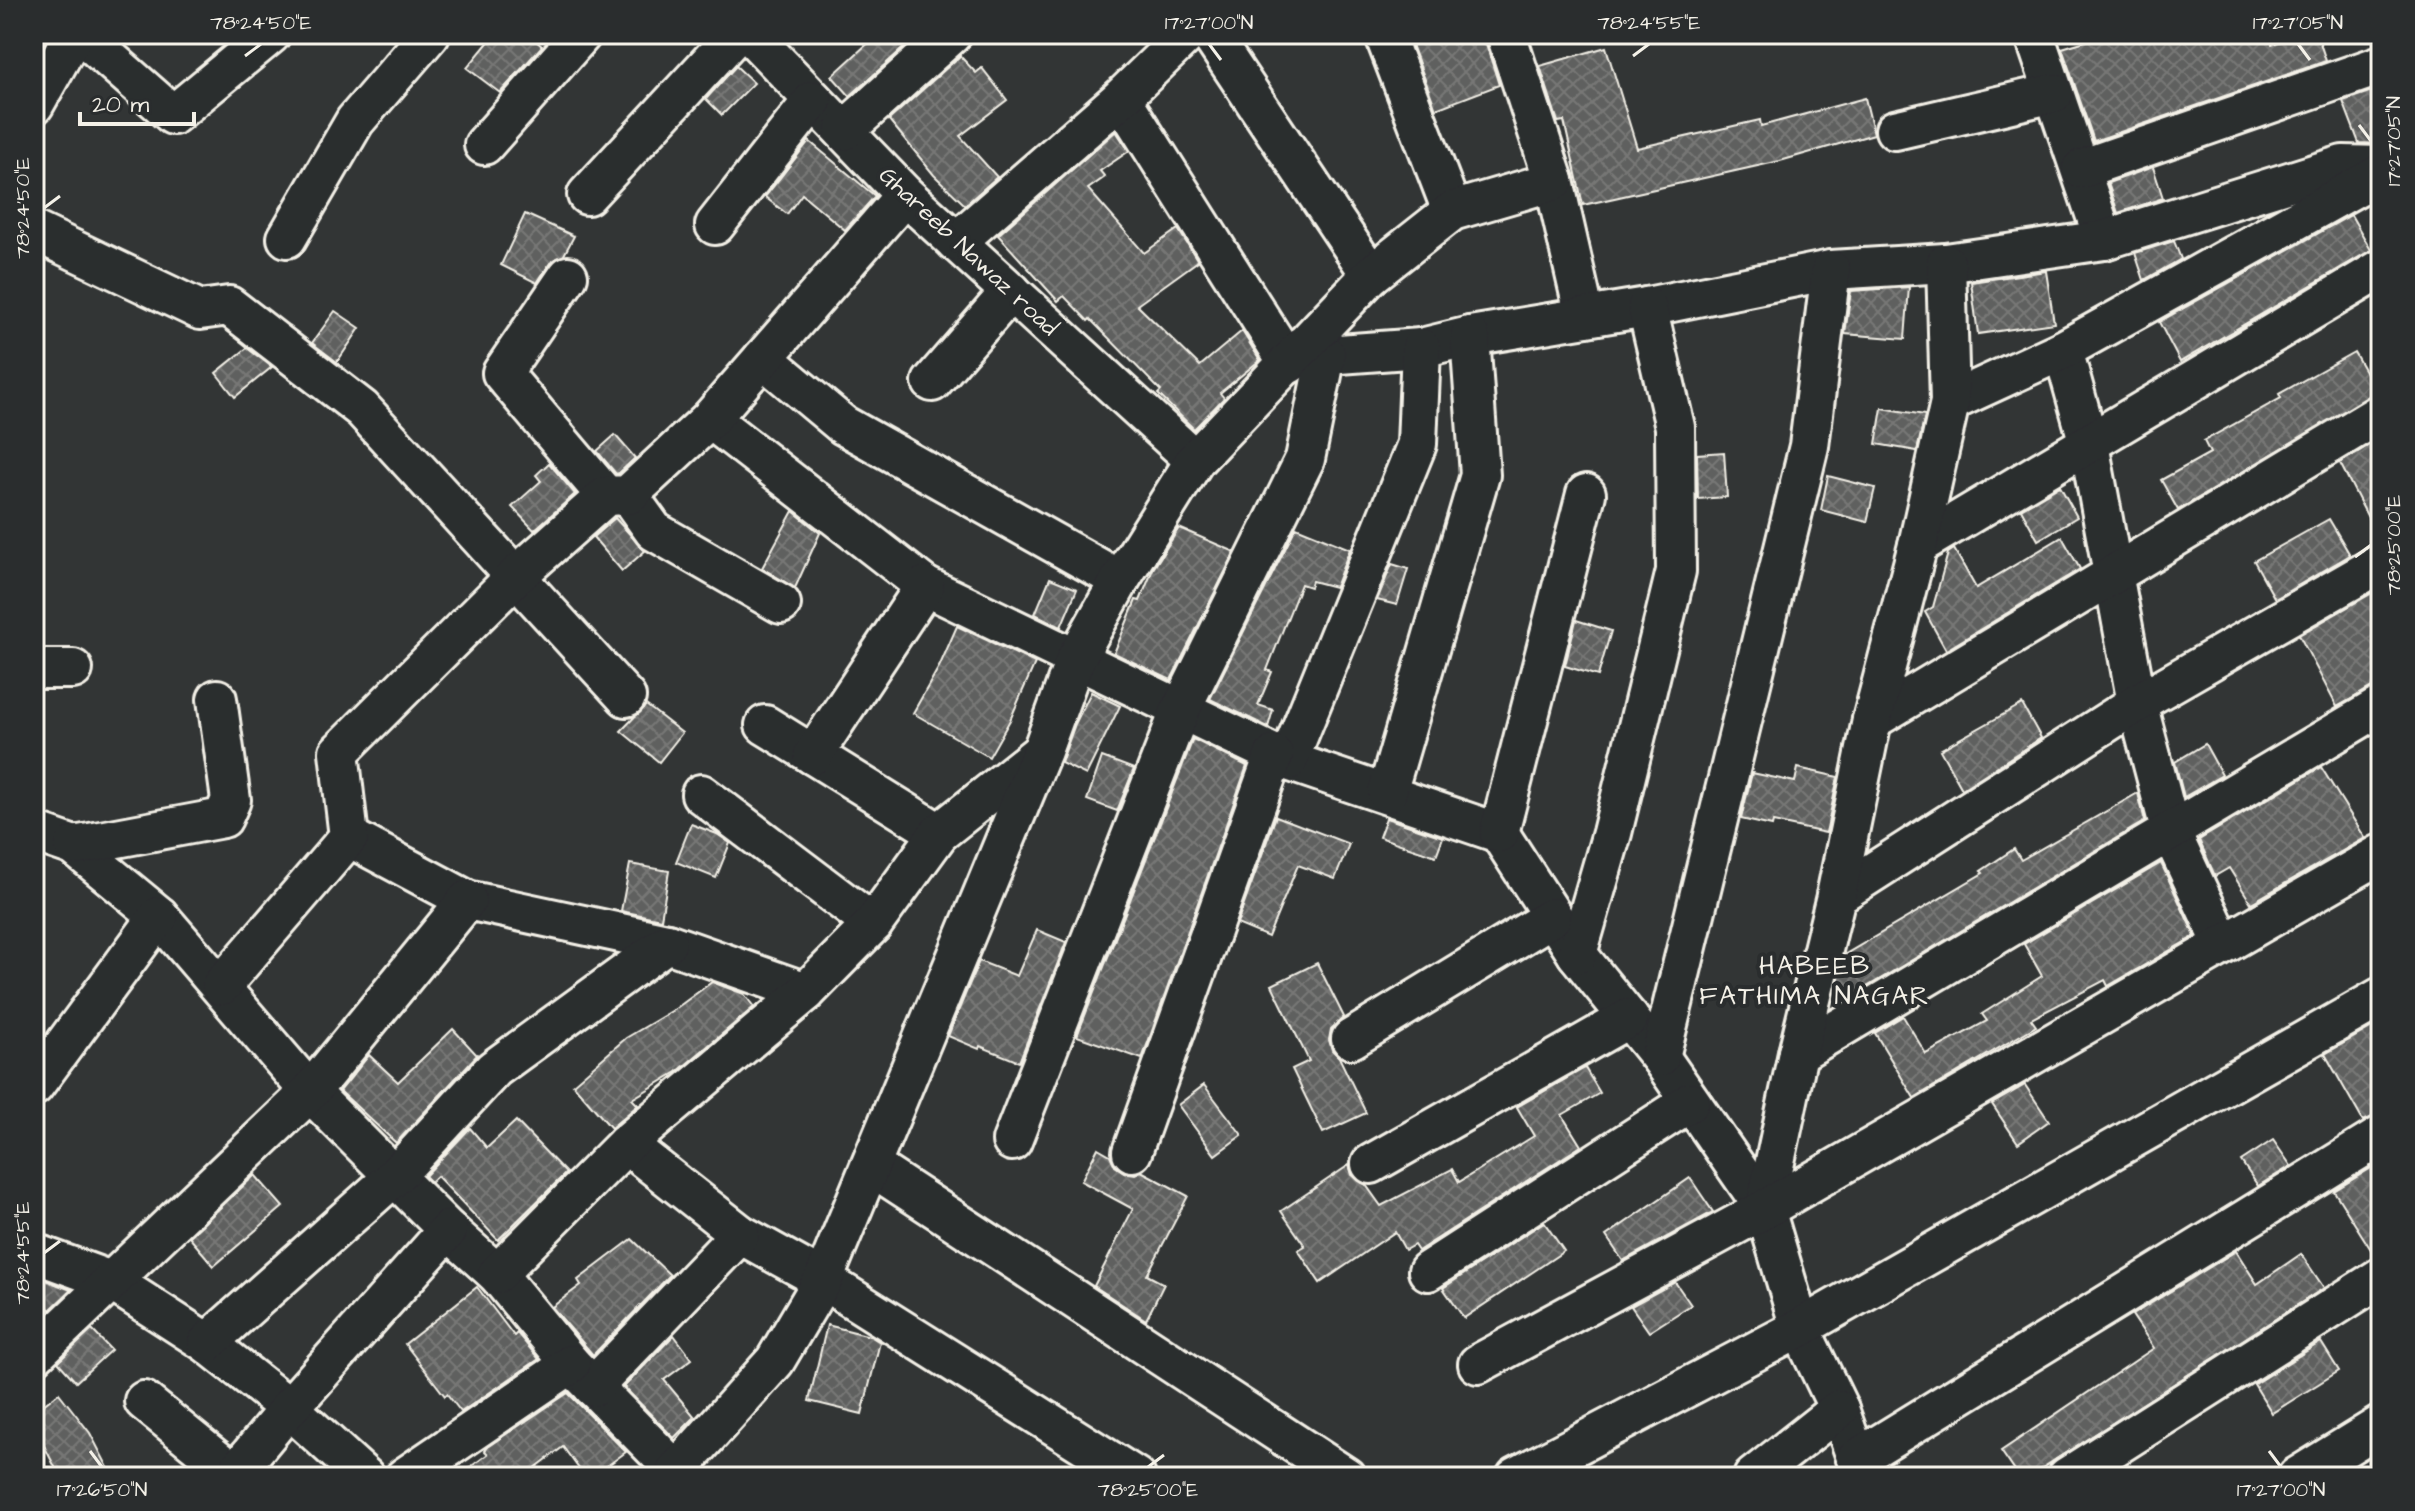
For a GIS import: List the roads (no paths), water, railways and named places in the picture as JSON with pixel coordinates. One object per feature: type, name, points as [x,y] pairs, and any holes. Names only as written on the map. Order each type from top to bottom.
[{"type":"street","points":[[37,90],[74,34]]},
{"type":"street","points":[[81,34],[173,115],[271,34]]},
{"type":"street","points":[[287,238],[355,121],[430,34]]},
{"type":"street","points":[[587,195],[736,34]]},
{"type":"street","name":"Ghareeb Nawaz road","points":[[750,34],[905,195],[1195,460]]},
{"type":"street","points":[[844,131],[952,34]]},
{"type":"street","points":[[956,242],[1121,98],[1187,34]]},
{"type":"street","points":[[1210,34],[1371,275]]},
{"type":"street","points":[[1384,34],[1452,211]]},
{"type":"street","points":[[1506,34],[1554,181],[1585,317]]},
{"type":"street","points":[[484,145],[570,37]]},
{"type":"street","points":[[2046,37],[2054,93],[2104,240]]},
{"type":"street","points":[[2081,169],[2381,65]]},
{"type":"street","points":[[1895,130],[2054,93]]},
{"type":"street","points":[[1012,1141],[1180,711],[1305,459],[1306,355],[1121,98]]},
{"type":"street","points":[[715,225],[813,100]]},
{"type":"street","points":[[1306,355],[1421,348],[1470,336],[1647,307],[1831,270],[1946,263],[2104,240],[2343,165],[2381,166]]},
{"type":"street","points":[[1950,402],[2063,350],[2381,173]]},
{"type":"street","points":[[34,832],[74,846],[159,916],[310,1092],[448,1230],[497,1274],[582,1375],[676,1474],[775,1361],[823,1280],[1042,751],[1075,660],[1120,580],[1195,460],[1306,355],[1371,275],[1452,211],[1554,181]]},
{"type":"street","points":[[221,986],[349,837],[339,752],[516,576],[710,419],[905,195]]},
{"type":"street","points":[[34,231],[200,310],[229,306],[362,409],[626,697]]},
{"type":"street","points":[[1765,1209],[1836,896],[1872,720],[1918,545],[1950,402],[1946,263]]},
{"type":"street","points":[[1918,545],[2381,269]]},
{"type":"street","points":[[1660,1057],[1809,446],[1831,270]]},
{"type":"street","points":[[568,276],[502,373],[654,531],[781,604]]},
{"type":"street","points":[[932,382],[1011,291]]},
{"type":"street","points":[[1577,954],[1612,833],[1676,571],[1675,427],[1647,307]]},
{"type":"street","points":[[1387,793],[1480,475],[1470,336]]},
{"type":"street","points":[[1132,1152],[1281,758],[1417,444],[1421,348]]},
{"type":"street","points":[[2063,350],[2089,444],[2137,703],[2171,833],[2223,944]]},
{"type":"street","points":[[763,358],[843,425],[1120,580]]},
{"type":"street","points":[[1872,720],[2381,413]]},
{"type":"street","points":[[710,419],[925,586],[1281,758],[1499,833],[1577,954],[1660,1057],[1765,1209],[1800,1328],[1839,1409],[1860,1468],[2381,1136]]},
{"type":"street","points":[[1499,833],[1586,494]]},
{"type":"street","points":[[1836,896],[2137,703],[2381,563]]},
{"type":"street","points":[[813,755],[925,586]]},
{"type":"street","points":[[34,669],[73,669]]},
{"type":"street","points":[[74,846],[223,818],[231,800],[217,699]]},
{"type":"street","points":[[1798,1053],[2381,706]]},
{"type":"street","points":[[765,725],[939,833]]},
{"type":"street","points":[[497,1274],[626,1144],[806,992],[873,924],[939,833],[1042,751]]},
{"type":"street","points":[[701,794],[873,924]]},
{"type":"street","points":[[349,837],[467,900],[667,943],[806,992]]},
{"type":"street","points":[[1478,1364],[1765,1209],[2381,854]]},
{"type":"street","points":[[34,1355],[310,1092],[467,900]]},
{"type":"street","points":[[34,1086],[159,916]]},
{"type":"street","points":[[1351,1039],[1552,917]]},
{"type":"street","points":[[207,1343],[396,1175],[494,1069],[667,943]]},
{"type":"street","points":[[1516,1477],[1800,1328],[2381,997]]},
{"type":"street","points":[[1371,1164],[1629,1018]]},
{"type":"street","points":[[1428,1271],[1690,1102]]},
{"type":"street","points":[[626,1144],[740,1234],[823,1280],[1136,1477]]},
{"type":"street","points":[[871,1166],[1346,1477]]},
{"type":"street","points":[[144,1401],[233,1476],[289,1408],[448,1230]]},
{"type":"street","points":[[405,1477],[582,1375],[740,1234]]},
{"type":"street","points":[[34,1253],[111,1281],[207,1343],[289,1408],[365,1477]]},
{"type":"street","points":[[2067,1477],[2381,1277]]},
{"type":"street","points":[[1753,1477],[1839,1409]]},
{"type":"street","points":[[2297,1477],[2381,1425]]},
{"type":"district","name":"HABEEB FATHIMA NAGAR","points":[[1815,980]]}]
